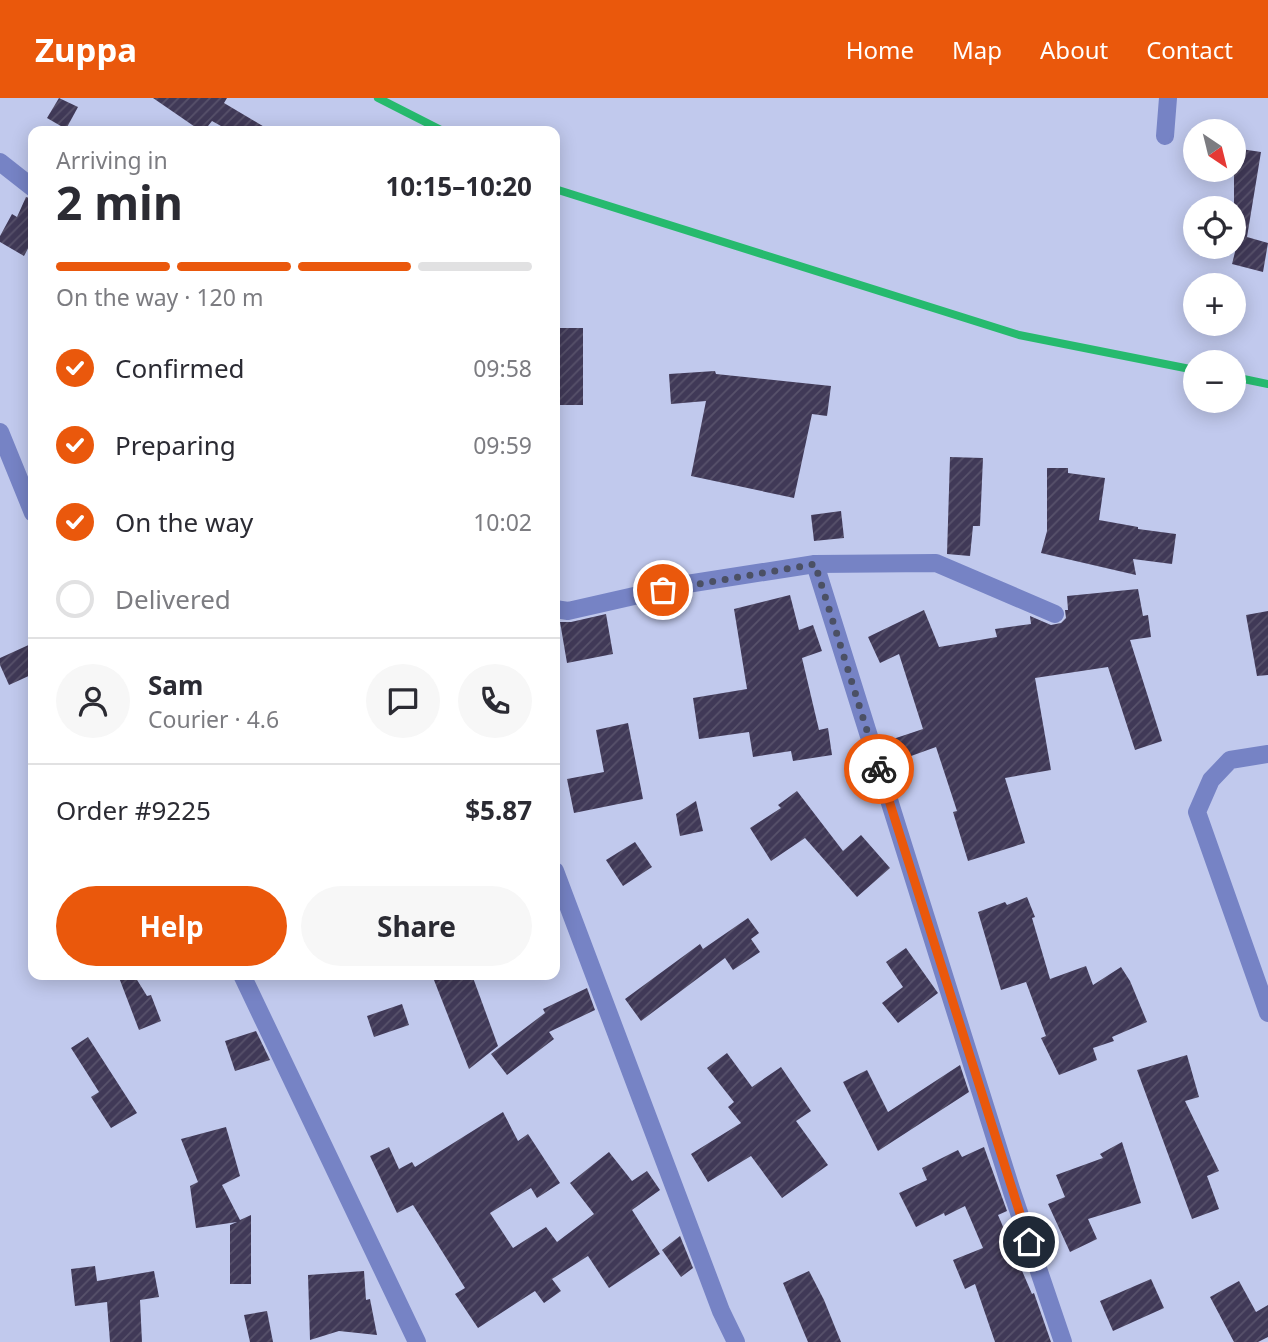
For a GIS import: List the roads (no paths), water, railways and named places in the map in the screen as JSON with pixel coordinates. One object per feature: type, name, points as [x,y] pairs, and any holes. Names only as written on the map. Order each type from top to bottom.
[{"type":"street","points":[[1165,136],[1168,98]]},
{"type":"street","points":[[0,162],[28,184]]},
{"type":"street","points":[[0,432],[28,501]]},
{"type":"street","points":[[560,610],[568,611],[687,584],[815,564],[936,563],[1055,614]]},
{"type":"street","points":[[815,564],[1008,1179],[1063,1342]]},
{"type":"street","points":[[1268,754],[1230,760],[1211,780],[1197,812],[1268,1013]]},
{"type":"street","points":[[560,884],[721,1311],[736,1342]]},
{"type":"street","points":[[244,980],[416,1342]]},
{"type":"waterway","points":[[378,98],[433,126]]},
{"type":"waterway","points":[[560,191],[1019,335],[1183,368]]},
{"type":"waterway","points":[[1246,379],[1268,384]]}]
